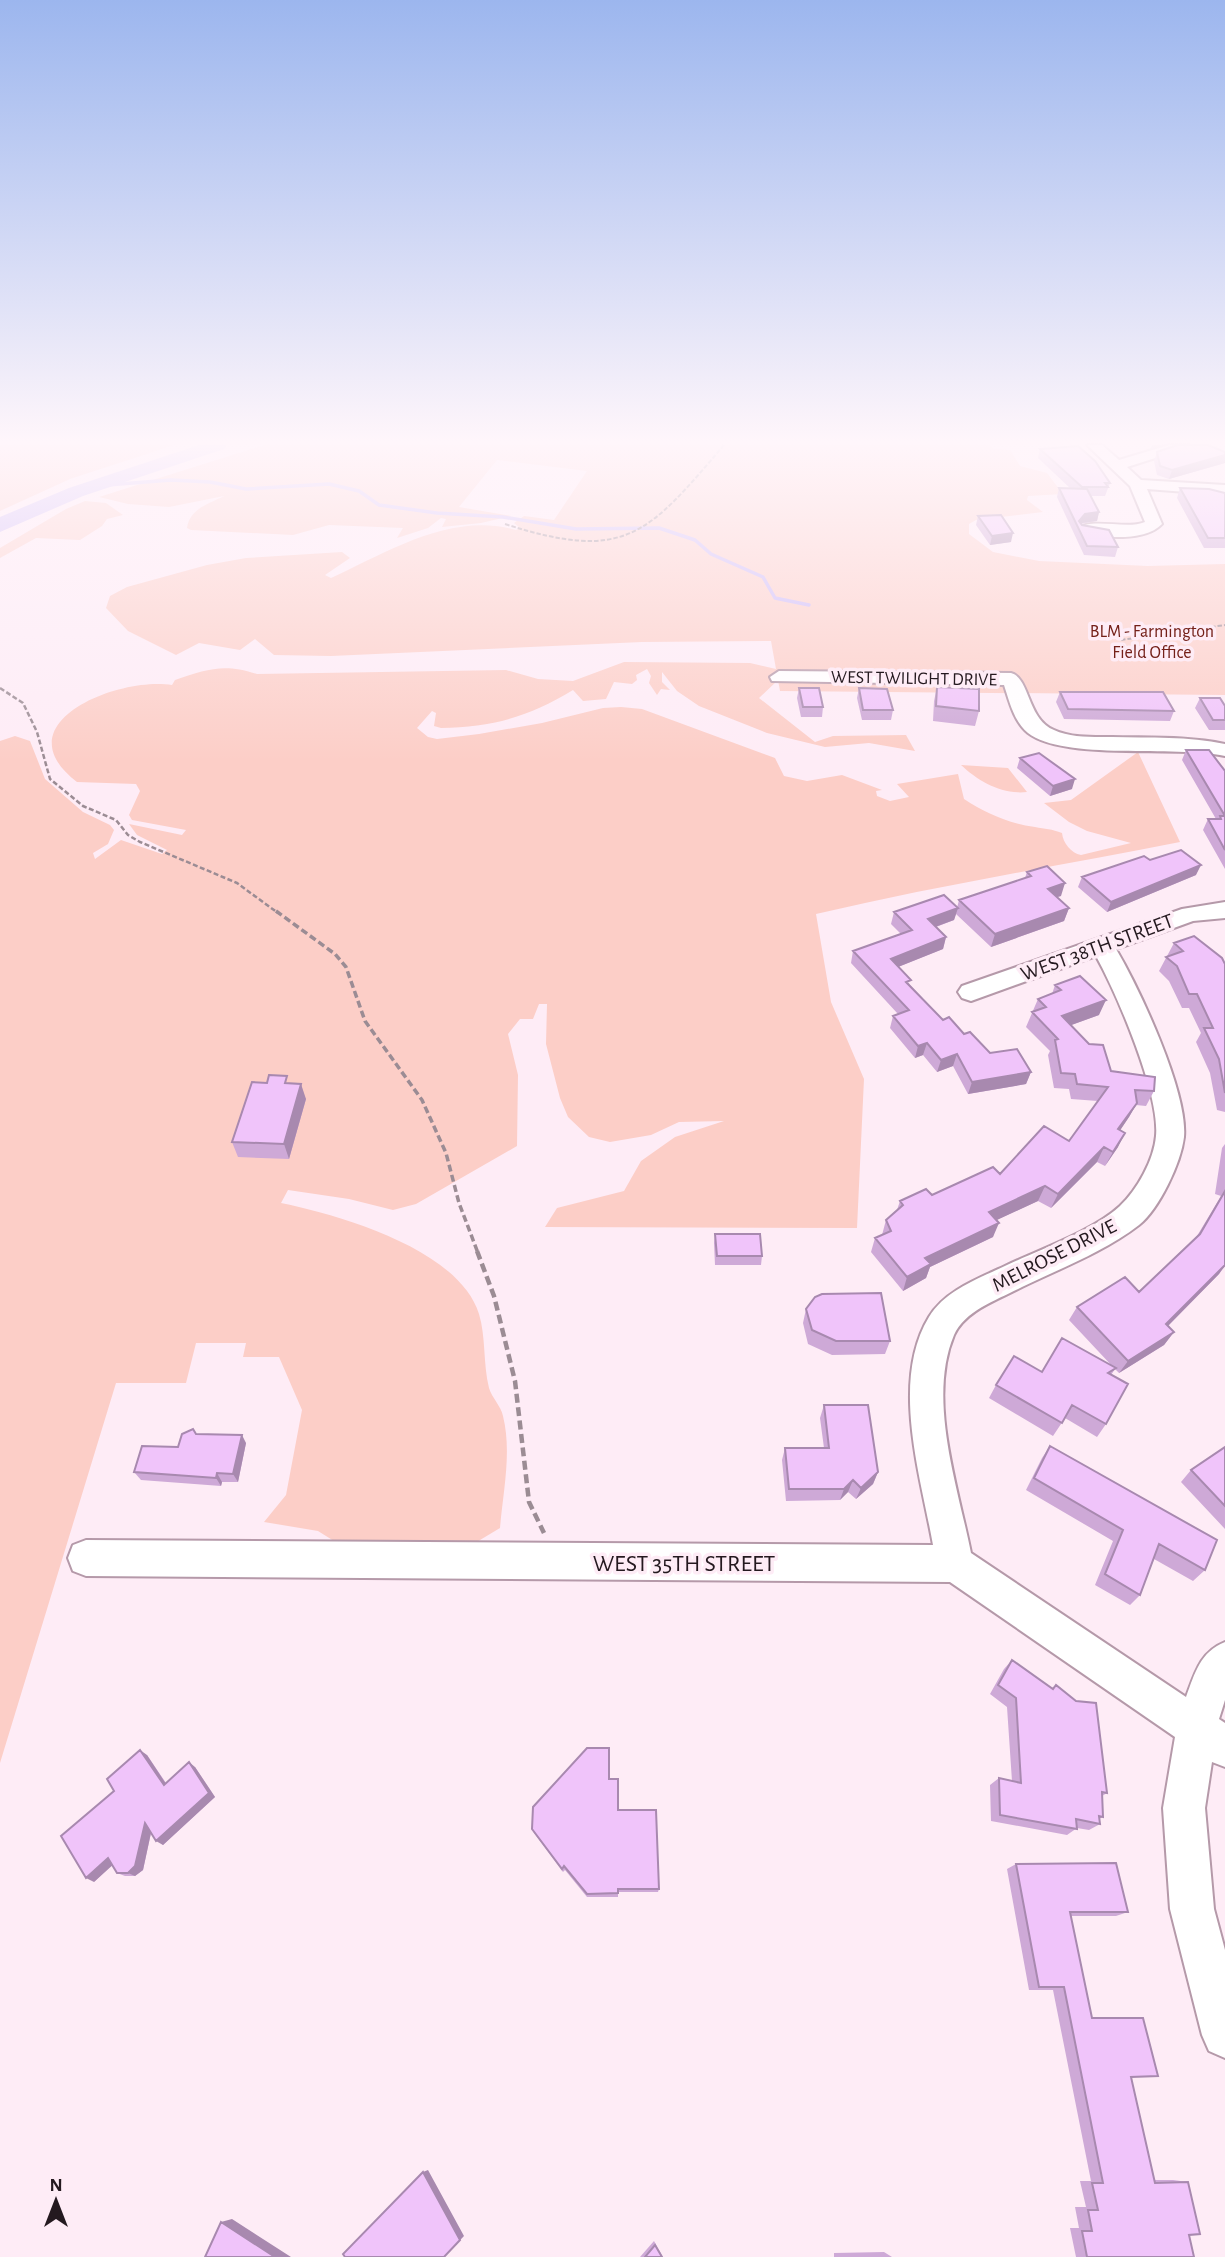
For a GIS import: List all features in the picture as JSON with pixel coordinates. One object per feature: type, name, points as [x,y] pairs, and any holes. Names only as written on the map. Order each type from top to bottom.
[{"type":"street","name":"WEST TWILIGHT DRIVE","points":[[779,677],[1011,679],[1030,722],[1047,736],[1070,741],[1191,742],[1225,750]]},
{"type":"street","name":"WEST 38TH STREET","points":[[971,992],[1190,914],[1225,910]]},
{"type":"street","name":"MELROSE DRIVE","points":[[955,1564],[925,1406],[930,1361],[941,1325],[966,1300],[1090,1240],[1130,1215],[1156,1180],[1170,1136],[1162,1084],[1125,986],[1103,947]]},
{"type":"street","name":"WEST 35TH STREET","points":[[86,1558],[955,1564]]},
{"type":"street","points":[[955,1564],[1211,1736]]},
{"type":"street","points":[[1225,1661],[1214,1674],[1211,1736],[1184,1808],[1192,1909],[1225,2035]]},
{"type":"path","points":[[1121,640],[1225,625]]},
{"type":"path","points":[[0,688],[23,703],[37,732],[50,779],[73,798],[116,820],[128,835],[140,842],[237,883],[335,954],[346,967],[365,1021],[422,1100],[446,1153],[459,1203],[494,1296],[515,1381],[528,1502],[541,1531],[572,1563]]},
{"type":"green space","points":[[0,550],[14,550],[0,558]]},
{"type":"green space","name":"BLM - Farmington Field Office","points":[[388,550],[991,550],[1039,561],[1148,566],[1225,564],[1225,695],[780,691],[778,680],[759,698],[815,742],[833,736],[906,735],[915,751],[869,743],[825,747],[767,733],[699,706],[677,691],[662,672],[662,682],[670,690],[661,689],[657,695],[649,683],[651,676],[647,669],[636,675],[637,680],[632,684],[614,682],[606,699],[583,701],[573,690],[525,714],[494,723],[441,728],[434,726],[436,713],[432,711],[417,728],[428,737],[437,739],[542,723],[603,708],[642,709],[775,758],[784,776],[807,781],[842,775],[882,790],[876,791],[877,796],[890,801],[909,797],[897,784],[958,774],[964,799],[1007,821],[1062,833],[1068,847],[1081,855],[1131,843],[1087,831],[1069,822],[1044,803],[1071,800],[1138,752],[1180,842],[816,914],[831,1002],[864,1079],[857,1228],[545,1227],[557,1208],[624,1191],[641,1161],[675,1137],[724,1121],[679,1122],[651,1135],[610,1142],[589,1137],[568,1117],[560,1098],[546,1044],[547,1004],[539,1004],[533,1019],[520,1019],[508,1034],[518,1075],[517,1146],[416,1204],[393,1210],[349,1199],[288,1190],[281,1203],[334,1216],[394,1239],[423,1253],[448,1271],[467,1291],[479,1314],[489,1388],[502,1412],[506,1430],[506,1472],[500,1528],[475,1543],[394,1547],[334,1541],[318,1531],[264,1522],[286,1495],[302,1410],[279,1357],[243,1357],[246,1343],[196,1343],[186,1383],[116,1383],[0,1763],[0,741],[15,736],[30,741],[45,779],[83,812],[110,825],[114,830],[108,844],[93,853],[95,859],[121,840],[162,854],[167,850],[137,835],[129,824],[182,835],[186,830],[132,820],[129,815],[140,791],[136,784],[77,782],[57,761],[52,741],[59,723],[76,708],[98,696],[150,684],[172,685],[175,680],[186,676],[225,668],[257,674],[506,670],[538,679],[573,681],[624,662],[750,663],[776,669],[771,641],[642,642],[331,656],[274,655],[255,639],[240,650],[199,643],[176,655],[128,631],[106,608],[110,596],[127,587],[207,565],[246,558],[342,552],[350,558],[325,575],[331,578]]},
{"type":"green space","points":[[961,765],[1008,768],[1027,792],[991,786]]},
{"type":"building","points":[[937,687],[979,689],[979,711],[936,706]]},
{"type":"building","points":[[799,688],[819,688],[823,707],[803,707]]},
{"type":"building","points":[[859,688],[887,689],[893,710],[863,710]]},
{"type":"building","points":[[1060,692],[1163,692],[1174,711],[1068,709]]},
{"type":"building","points":[[1200,698],[1220,698],[1225,706],[1225,720],[1213,720]]},
{"type":"building","points":[[1186,750],[1209,750],[1225,771],[1225,816]]},
{"type":"building","points":[[1039,753],[1075,779],[1053,786],[1020,758]]},
{"type":"building","points":[[1220,816],[1225,816],[1225,850],[1208,819],[1221,819]]},
{"type":"building","points":[[1181,850],[1201,865],[1111,902],[1082,877],[1144,856],[1150,860]]},
{"type":"building","points":[[1047,866],[1065,883],[1048,889],[1069,908],[995,934],[959,900],[1031,876],[1027,872]]},
{"type":"building","points":[[944,895],[958,908],[928,919],[946,937],[891,959],[911,980],[906,982],[943,1020],[949,1017],[964,1034],[970,1032],[990,1053],[1017,1049],[1031,1072],[972,1082],[957,1054],[941,1060],[927,1043],[918,1046],[893,1016],[909,1010],[853,951],[912,930],[894,912]]},
{"type":"building","points":[[1194,936],[1222,958],[1225,964],[1225,1093],[1219,1059],[1204,1028],[1213,1028],[1197,994],[1189,994],[1177,966],[1166,957],[1183,951],[1174,943]]},
{"type":"building","points":[[1080,976],[1106,1000],[1062,1016],[1089,1044],[1103,1045],[1111,1071],[1155,1077],[1154,1091],[1135,1090],[1137,1103],[1118,1129],[1125,1133],[1113,1152],[1104,1147],[1058,1194],[1045,1186],[989,1212],[999,1223],[925,1258],[931,1264],[907,1277],[875,1238],[891,1231],[886,1220],[903,1205],[900,1201],[926,1189],[932,1195],[993,1167],[1000,1174],[1044,1126],[1069,1141],[1108,1087],[1077,1084],[1075,1074],[1061,1073],[1055,1040],[1058,1039],[1032,1012],[1046,1007],[1038,999],[1061,990],[1055,985]]},
{"type":"building","points":[[269,1075],[287,1076],[285,1083],[301,1084],[284,1144],[232,1142],[252,1082],[267,1083]]},
{"type":"building","points":[[1225,1191],[1225,1265],[1166,1324],[1174,1332],[1128,1361],[1077,1307],[1125,1277],[1139,1292],[1200,1234]]},
{"type":"building","points":[[715,1234],[760,1234],[762,1256],[717,1256]]},
{"type":"building","points":[[881,1293],[890,1341],[836,1341],[812,1330],[806,1309],[815,1297],[822,1294]]},
{"type":"building","points":[[1062,1338],[1116,1368],[1108,1373],[1128,1384],[1106,1424],[1072,1405],[1062,1423],[996,1385],[1014,1356],[1042,1372]]},
{"type":"building","points":[[824,1405],[868,1405],[878,1472],[861,1488],[853,1480],[844,1489],[789,1489],[785,1448],[829,1448]]},
{"type":"building","points":[[193,1429],[196,1434],[242,1435],[233,1474],[217,1473],[216,1478],[134,1472],[142,1446],[178,1447],[182,1434]]},
{"type":"building","points":[[1050,1446],[1217,1540],[1205,1570],[1159,1544],[1140,1595],[1105,1574],[1123,1530],[1034,1478]]},
{"type":"building","points":[[1225,1447],[1225,1506],[1191,1470]]},
{"type":"building","points":[[1012,1660],[1053,1689],[1056,1685],[1076,1701],[1096,1703],[1107,1793],[1102,1792],[1103,1817],[1099,1816],[1100,1824],[1076,1819],[1077,1829],[1000,1815],[999,1778],[1021,1783],[1016,1698],[998,1685]]},
{"type":"building","points":[[587,1748],[609,1748],[609,1779],[618,1779],[618,1810],[656,1810],[659,1889],[618,1889],[618,1893],[587,1894],[564,1866],[562,1869],[532,1829],[533,1807]]},
{"type":"building","points":[[140,1750],[164,1785],[189,1762],[209,1793],[156,1841],[145,1823],[135,1866],[128,1873],[117,1873],[108,1858],[86,1878],[61,1836],[114,1791],[107,1779]]},
{"type":"building","points":[[1116,1863],[1128,1912],[1070,1912],[1092,2018],[1143,2018],[1158,2076],[1131,2077],[1155,2183],[1188,2182],[1200,2234],[1189,2235],[1194,2257],[1087,2257],[1082,2231],[1092,2231],[1088,2210],[1098,2210],[1092,2183],[1103,2183],[1064,1987],[1039,1987],[1016,1864]]},
{"type":"building","points":[[423,2172],[460,2240],[444,2257],[345,2257],[343,2254]]},
{"type":"building","points":[[221,2222],[275,2257],[205,2257]]},
{"type":"building","points":[[655,2245],[662,2257],[645,2257]]},
{"type":"waterway","points":[[707,550],[763,577],[775,598],[809,605]]}]
